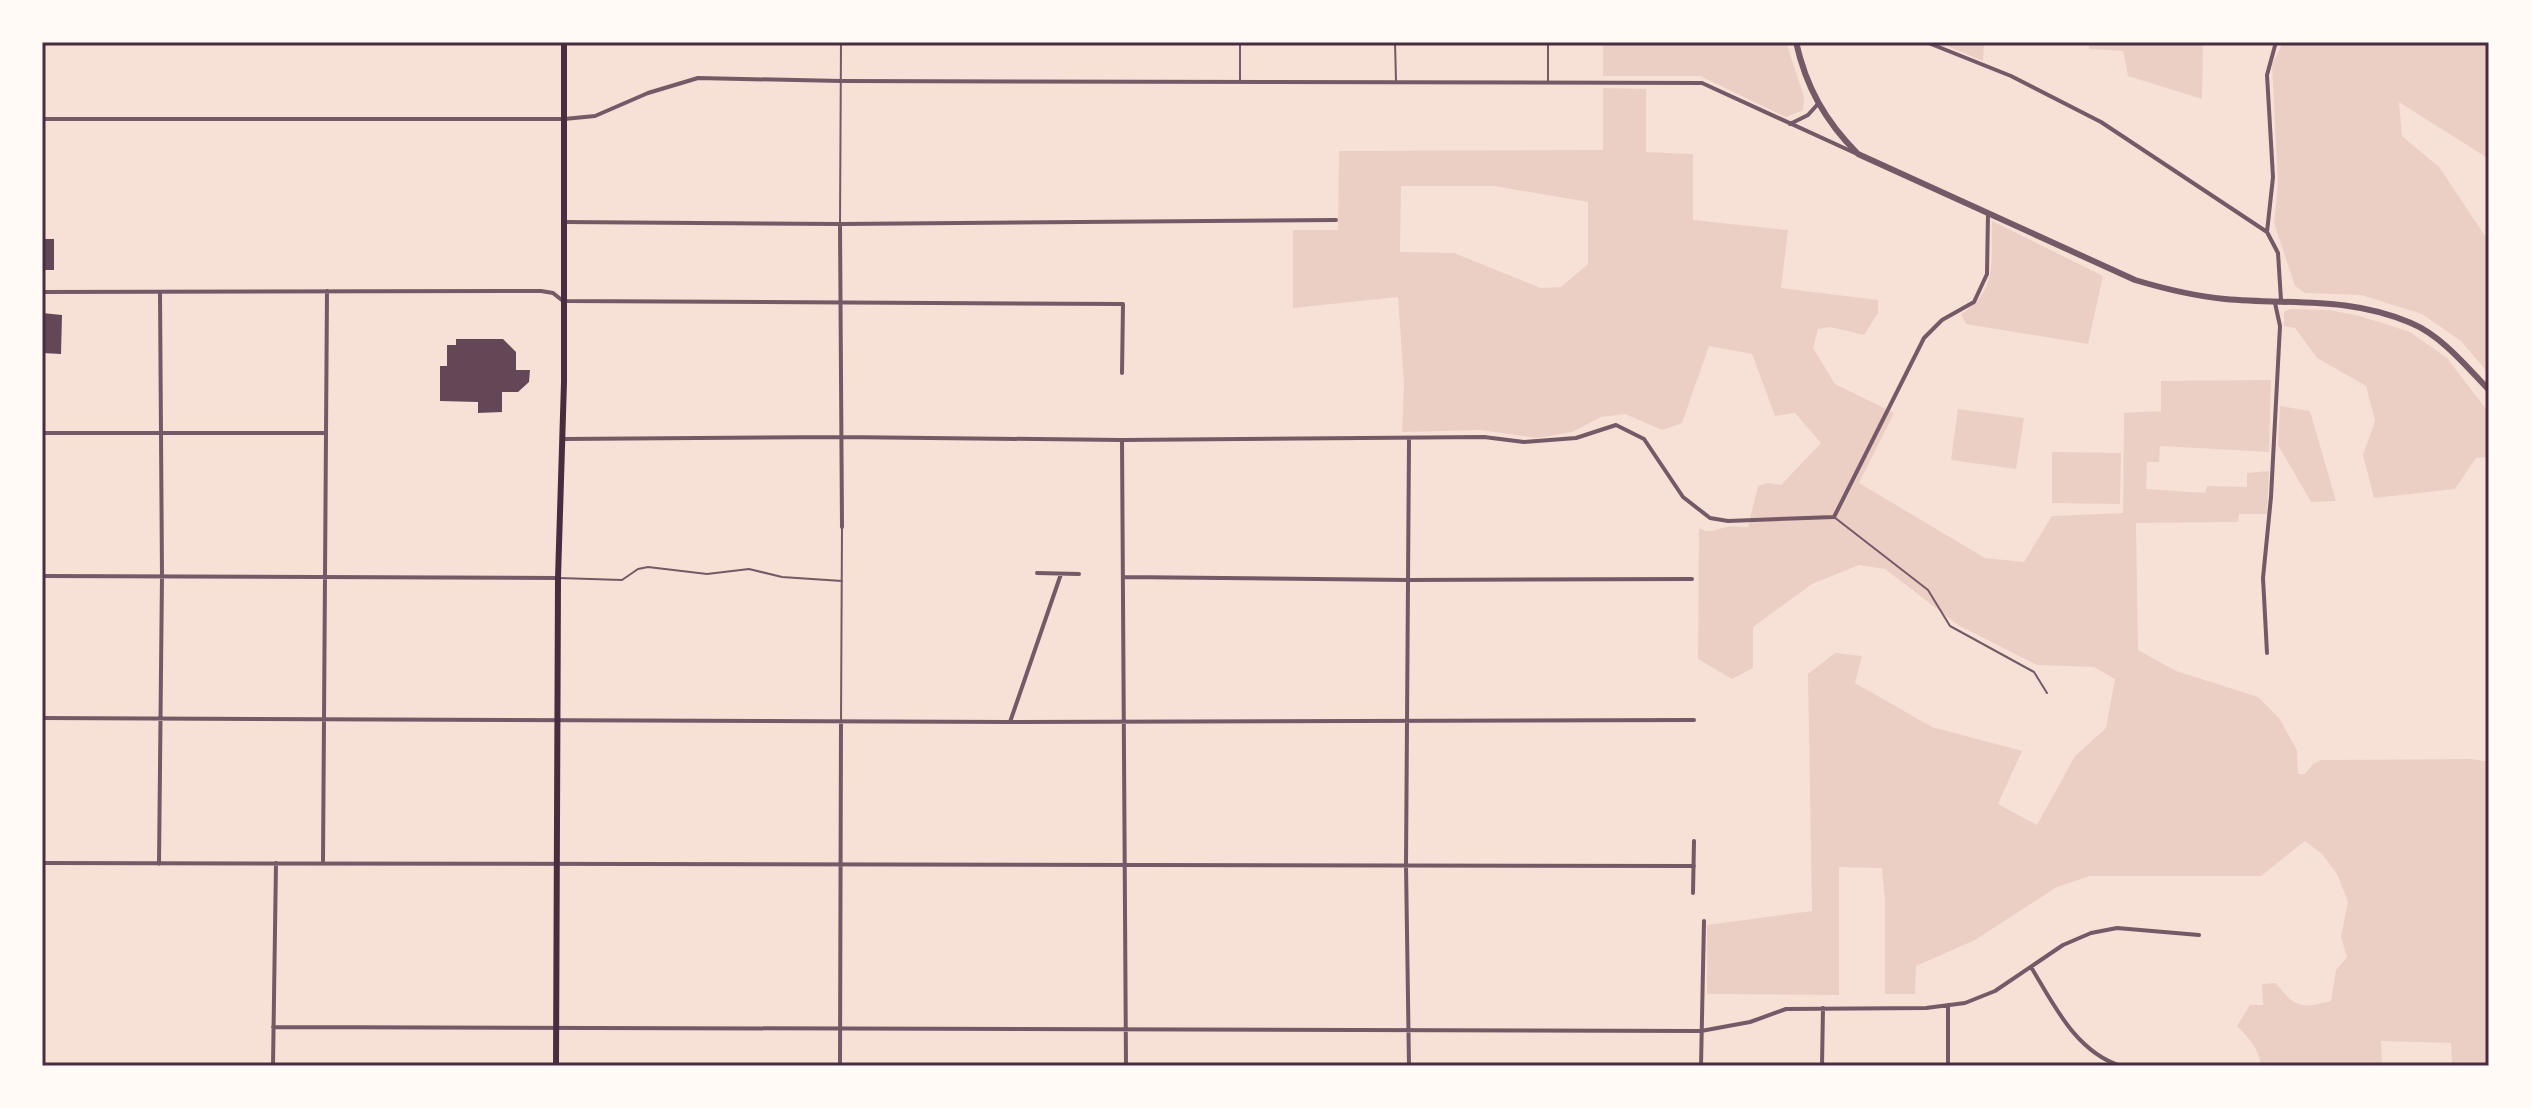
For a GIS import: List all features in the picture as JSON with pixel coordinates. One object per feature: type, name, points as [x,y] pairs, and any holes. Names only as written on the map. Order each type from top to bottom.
[{"type":"main road","points":[[556,1066],[564,42]]},
{"type":"street","points":[[1796,42],[1817,105],[1858,154]]},
{"type":"street","points":[[1926,42],[2011,76],[2101,122],[2267,232],[2278,253],[2280,326],[2271,497],[2263,578],[2267,653]]},
{"type":"street","points":[[2267,232],[2273,177],[2267,75],[2276,42]]},
{"type":"street","points":[[42,119],[564,119],[595,116],[648,93],[698,78],[1702,83],[2135,280],[2179,293],[2225,299],[2324,301],[2413,323],[2452,351],[2489,390]]},
{"type":"street","points":[[1790,124],[1808,115],[1817,105]]},
{"type":"street","points":[[563,439],[1409,440],[1484,437],[1524,442],[1576,438],[1616,425],[1644,439],[1683,497],[1710,518],[1728,521],[1834,517],[1924,338],[1942,320],[1974,302],[1987,274],[1988,213]]},
{"type":"street","points":[[564,222],[840,224],[1336,220]]},
{"type":"street","points":[[840,224],[842,527]]},
{"type":"street","points":[[323,863],[327,291]]},
{"type":"street","points":[[42,292],[541,291],[553,293],[563,301],[1123,304],[1122,373]]},
{"type":"street","points":[[159,864],[162,575],[160,293]]},
{"type":"street","points":[[42,433],[324,433]]},
{"type":"street","points":[[1122,440],[1126,1066]]},
{"type":"street","points":[[1409,440],[1406,865],[1409,1066]]},
{"type":"street","points":[[1037,573],[1079,574]]},
{"type":"street","points":[[1010,722],[1061,574]]},
{"type":"street","points":[[42,576],[558,578]]},
{"type":"street","points":[[1124,577],[1692,579]]},
{"type":"street","points":[[42,718],[1010,722],[1694,720]]},
{"type":"street","points":[[840,1066],[841,721]]},
{"type":"street","points":[[1693,893],[1694,841]]},
{"type":"street","points":[[42,863],[1694,866]]},
{"type":"street","points":[[273,1066],[276,863]]},
{"type":"street","points":[[1701,1066],[1704,921]]},
{"type":"street","points":[[273,1027],[1701,1031],[1750,1022],[1786,1009],[1926,1008],[1965,1003],[1995,991],[2063,945],[2091,933],[2117,928],[2199,935]]},
{"type":"street","points":[[2031,967],[2058,1013],[2086,1046],[2121,1066]]},
{"type":"street","points":[[1948,1005],[1948,1066]]},
{"type":"street","points":[[1822,1066],[1823,1008]]},
{"type":"lane","points":[[840,224],[841,42]]},
{"type":"lane","points":[[1240,42],[1240,82]]},
{"type":"lane","points":[[1395,42],[1396,82]]},
{"type":"lane","points":[[1548,42],[1548,81]]},
{"type":"lane","points":[[1834,517],[1928,590],[1950,626],[2034,672],[2047,693]]},
{"type":"lane","points":[[841,721],[842,527]]},
{"type":"lane","points":[[558,578],[622,580],[638,569],[648,567],[707,574],[749,569],[782,577],[842,581]]},
{"type":"shaded area","points":[[1603,42],[1786,42],[1804,97],[1803,110],[1786,117],[1700,76],[1603,76]]},
{"type":"shaded area","points":[[1938,42],[1984,42],[1983,61]]},
{"type":"shaded area","points":[[2089,42],[2203,42],[2202,99],[2128,76],[2123,51],[2089,49]]},
{"type":"shaded area","points":[[2283,42],[2489,42],[2489,159],[2399,102],[2402,136],[2440,168],[2489,242],[2489,374],[2461,341],[2422,314],[2361,295],[2305,293],[2295,286],[2274,223],[2278,184],[2272,65]]},
{"type":"shaded area","points":[[1603,88],[1646,89],[1646,152],[1693,154],[1693,220],[1788,230],[1781,288],[1878,300],[1878,313],[1864,335],[1830,327],[1818,329],[1813,348],[1835,384],[1894,413],[1859,483],[1985,558],[2024,562],[2052,516],[2123,513],[2124,413],[2161,411],[2161,381],[2271,380],[2269,452],[2160,446],[2159,462],[2147,462],[2146,489],[2205,493],[2207,486],[2247,487],[2247,473],[2269,471],[2267,514],[2239,514],[2238,522],[2136,523],[2138,650],[2176,671],[2258,697],[2279,718],[2297,750],[2298,774],[2305,774],[2321,760],[2472,759],[2489,762],[2489,1066],[2452,1066],[2451,1043],[2381,1041],[2382,1066],[2261,1066],[2253,1044],[2237,1026],[2250,1005],[2263,1005],[2262,984],[2276,983],[2299,1004],[2331,1001],[2336,970],[2347,957],[2341,937],[2348,902],[2337,874],[2322,854],[2305,841],[2261,876],[2090,876],[2057,887],[1975,940],[1916,966],[1915,994],[1885,994],[1882,868],[1839,867],[1839,995],[1707,994],[1707,925],[1812,911],[1808,674],[1835,653],[1862,656],[1855,683],[1932,727],[2022,751],[1998,804],[2037,825],[2075,756],[2106,728],[2115,679],[2094,667],[2037,665],[1958,625],[1885,569],[1859,565],[1812,584],[1753,627],[1753,668],[1732,679],[1698,659],[1699,528],[1710,531],[1748,527],[1758,486],[1768,483],[1781,485],[1821,443],[1795,413],[1775,416],[1752,354],[1709,346],[1682,423],[1662,430],[1625,414],[1601,417],[1572,432],[1537,438],[1481,430],[1402,432],[1404,384],[1398,297],[1293,308],[1293,230],[1338,230],[1339,151],[1603,150]],"holes":[[[1401,186],[1494,186],[1588,202],[1588,264],[1561,287],[1541,288],[1454,253],[1400,252]]]},
{"type":"shaded area","points":[[1992,221],[2103,276],[2088,344],[1966,324],[1961,314],[1981,295],[1990,274]]},
{"type":"shaded area","points":[[2290,309],[2330,310],[2360,316],[2410,332],[2447,358],[2489,413],[2489,457],[2476,458],[2455,489],[2374,498],[2363,455],[2375,421],[2366,386],[2317,358],[2295,328],[2284,326],[2284,312]]},
{"type":"shaded area","points":[[2280,406],[2310,411],[2336,501],[2311,502],[2278,445]]},
{"type":"shaded area","points":[[1958,409],[2024,418],[2016,469],[1951,460]]},
{"type":"shaded area","points":[[2052,452],[2121,453],[2120,504],[2052,503]]},
{"type":"building","points":[[42,239],[54,239],[54,270],[42,270]]},
{"type":"building","points":[[42,313],[62,315],[61,354],[42,353]]},
{"type":"building","points":[[456,339],[503,339],[516,352],[516,370],[530,370],[529,382],[518,392],[502,392],[502,412],[478,413],[478,402],[440,401],[440,366],[447,366],[447,345],[456,345]]}]
